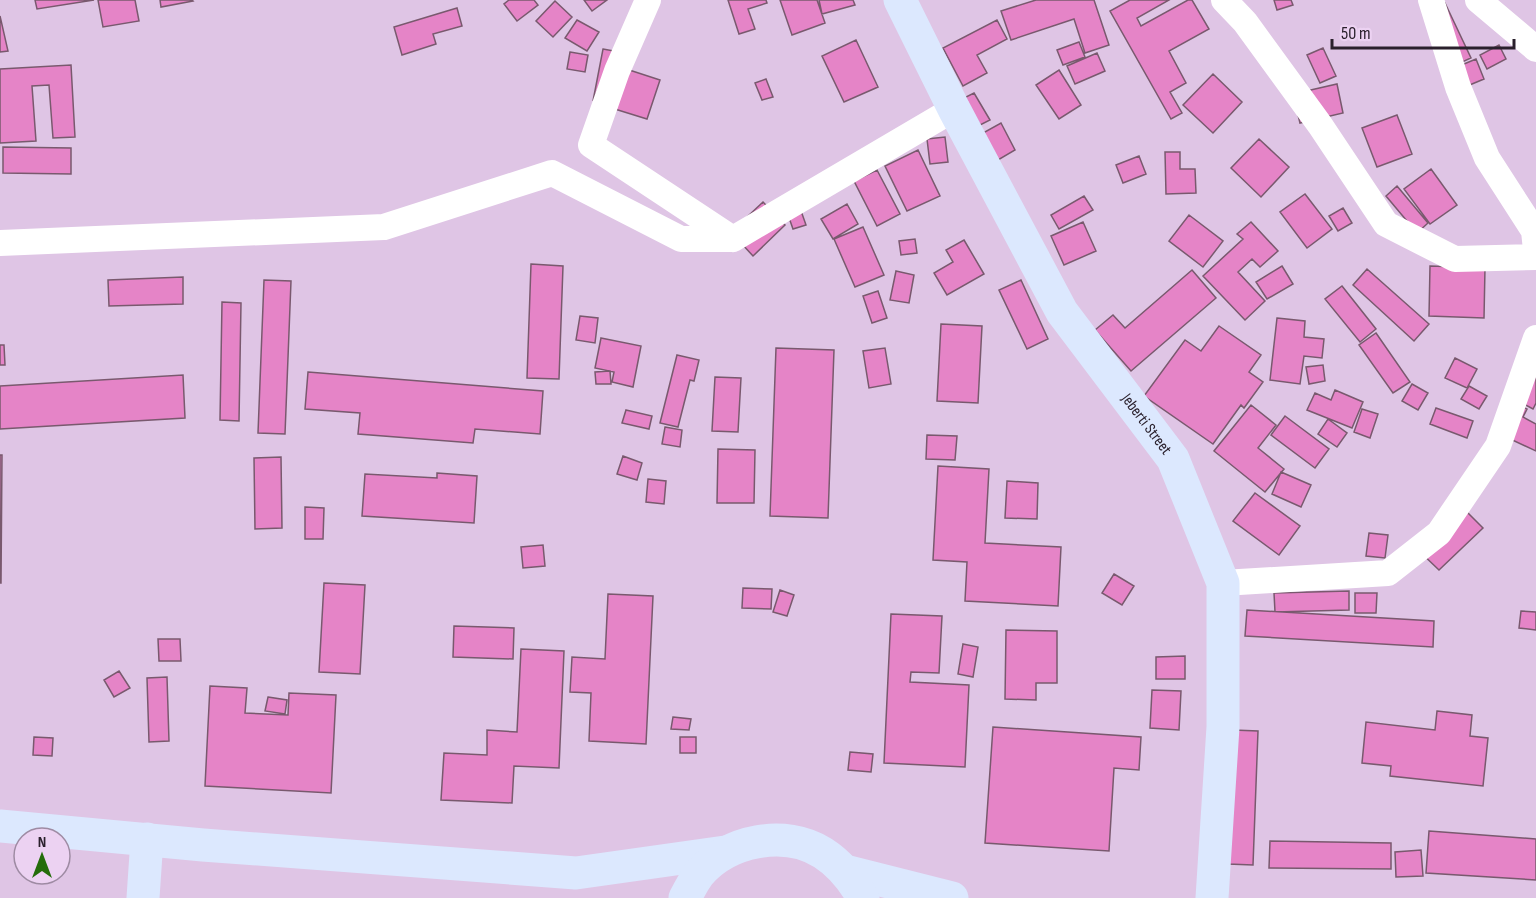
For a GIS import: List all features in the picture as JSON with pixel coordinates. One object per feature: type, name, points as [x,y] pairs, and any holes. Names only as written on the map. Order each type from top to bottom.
[{"type":"main road","name":"Jeberti Street","points":[[900,0],[954,109],[1062,312],[1173,459],[1223,583],[1223,727],[1212,898]]},
{"type":"main road","points":[[0,826],[576,873],[725,852],[757,841],[790,841],[822,852],[854,885],[937,896]]},
{"type":"main road","points":[[143,898],[147,839]]},
{"type":"main road","points":[[685,898],[699,874],[725,852]]},
{"type":"street","points":[[648,0],[617,71],[591,145],[733,239]]},
{"type":"street","points":[[1224,0],[1245,22],[1320,125],[1386,224],[1455,259],[1536,257]]},
{"type":"street","points":[[1431,0],[1458,87],[1487,158],[1534,231],[1536,250]]},
{"type":"street","points":[[1478,0],[1536,49]]},
{"type":"street","points":[[0,243],[384,227],[552,173],[681,239],[733,239],[954,109]]},
{"type":"street","points":[[1223,583],[1388,573],[1431,540],[1439,533],[1498,446],[1536,338]]},
{"type":"building","points":[[35,0],[94,0],[37,9]]},
{"type":"building","points":[[98,0],[135,0],[139,21],[103,27]]},
{"type":"building","points":[[160,0],[192,0],[193,1],[161,7]]},
{"type":"building","points":[[509,0],[534,0],[538,5],[517,21],[504,4]]},
{"type":"building","points":[[584,0],[607,0],[592,11]]},
{"type":"building","points":[[728,0],[766,0],[767,3],[748,9],[755,29],[739,34]]},
{"type":"building","points":[[780,0],[817,0],[825,23],[792,35]]},
{"type":"building","points":[[819,0],[853,0],[855,5],[822,14]]},
{"type":"building","points":[[1036,0],[1094,0],[1109,45],[1085,53],[1074,19],[1011,40],[1001,11]]},
{"type":"building","points":[[1130,0],[1169,0],[1137,18],[1141,26],[1188,0],[1192,0],[1209,29],[1169,51],[1186,83],[1170,92],[1182,113],[1171,119],[1110,11]]},
{"type":"building","points":[[1274,0],[1291,0],[1293,5],[1277,10]]},
{"type":"building","points":[[555,1],[572,17],[553,37],[536,21]]},
{"type":"building","points":[[1445,3],[1471,58],[1449,68],[1424,13]]},
{"type":"building","points":[[457,8],[462,26],[433,34],[436,44],[402,55],[394,27]]},
{"type":"building","points":[[0,16],[8,51],[0,52]]},
{"type":"building","points":[[577,20],[599,32],[587,51],[565,38]]},
{"type":"building","points":[[997,20],[1007,39],[977,55],[987,73],[963,86],[943,48]]},
{"type":"building","points":[[856,40],[878,87],[844,102],[822,56]]},
{"type":"building","points":[[1079,42],[1085,57],[1063,65],[1057,50]]},
{"type":"building","points":[[1499,45],[1506,59],[1487,69],[1480,55]]},
{"type":"building","points":[[1323,48],[1336,76],[1320,83],[1307,55]]},
{"type":"building","points":[[603,49],[614,51],[593,101]]},
{"type":"building","points":[[570,52],[588,55],[585,72],[567,69]]},
{"type":"building","points":[[1097,53],[1105,71],[1075,84],[1067,66]]},
{"type":"building","points":[[1476,59],[1484,79],[1460,89],[1452,69]]},
{"type":"building","points":[[71,65],[75,137],[53,138],[49,85],[32,86],[36,141],[0,143],[0,69]]},
{"type":"building","points":[[617,66],[660,80],[647,119],[605,106]]},
{"type":"building","points":[[1059,70],[1081,105],[1059,119],[1036,85]]},
{"type":"building","points":[[1213,74],[1242,102],[1213,133],[1183,105]]},
{"type":"building","points":[[766,79],[773,97],[762,100],[755,83]]},
{"type":"building","points":[[1337,84],[1343,113],[1300,123],[1293,94]]},
{"type":"building","points":[[974,93],[990,120],[980,125],[964,98]]},
{"type":"building","points":[[1397,115],[1412,154],[1377,167],[1362,128]]},
{"type":"building","points":[[1001,123],[1015,150],[998,160],[983,133]]},
{"type":"building","points":[[945,137],[948,162],[930,164],[927,139]]},
{"type":"building","points":[[1259,139],[1289,167],[1261,197],[1231,168]]},
{"type":"building","points":[[3,147],[71,148],[71,174],[3,173]]},
{"type":"building","points":[[918,150],[940,196],[907,211],[885,166]]},
{"type":"building","points":[[1165,152],[1180,152],[1180,169],[1195,169],[1196,193],[1166,194]]},
{"type":"building","points":[[1139,156],[1146,174],[1123,183],[1116,165]]},
{"type":"building","points":[[1431,169],[1457,205],[1430,224],[1404,189]]},
{"type":"building","points":[[877,170],[900,214],[877,226],[854,181]]},
{"type":"building","points":[[1397,186],[1428,223],[1417,233],[1386,196]]},
{"type":"building","points":[[1305,194],[1332,229],[1307,248],[1280,212]]},
{"type":"building","points":[[1084,196],[1093,210],[1059,229],[1051,215]]},
{"type":"building","points":[[763,202],[785,225],[753,256],[731,232]]},
{"type":"building","points":[[847,204],[858,224],[833,239],[821,219]]},
{"type":"building","points":[[800,208],[806,225],[793,229],[787,212]]},
{"type":"building","points":[[1343,208],[1352,223],[1338,231],[1329,216]]},
{"type":"building","points":[[1189,215],[1223,241],[1203,267],[1169,241]]},
{"type":"building","points":[[1083,222],[1096,251],[1064,265],[1051,236]]},
{"type":"building","points":[[1251,222],[1278,251],[1260,267],[1252,259],[1238,272],[1265,301],[1245,320],[1203,276],[1243,239],[1237,234]]},
{"type":"building","points":[[863,227],[884,275],[855,287],[834,239]]},
{"type":"building","points":[[915,239],[917,253],[901,255],[899,241]]},
{"type":"building","points":[[964,240],[984,274],[947,295],[934,273],[953,262],[946,250]]},
{"type":"building","points":[[531,264],[563,266],[559,379],[527,378]]},
{"type":"building","points":[[1282,266],[1293,284],[1267,299],[1256,282]]},
{"type":"building","points":[[1430,266],[1485,268],[1484,318],[1429,316]]},
{"type":"building","points":[[1367,269],[1429,324],[1414,341],[1353,285]]},
{"type":"building","points":[[1192,270],[1216,298],[1131,371],[1095,330],[1113,315],[1125,328]]},
{"type":"building","points":[[896,271],[914,275],[909,303],[890,300]]},
{"type":"building","points":[[183,277],[183,304],[109,306],[108,280]]},
{"type":"building","points":[[264,280],[291,281],[285,434],[258,433]]},
{"type":"building","points":[[1021,280],[1048,339],[1027,349],[999,290]]},
{"type":"building","points":[[1342,286],[1376,329],[1360,342],[1325,299]]},
{"type":"building","points":[[878,291],[887,318],[872,323],[863,296]]},
{"type":"building","points":[[222,302],[241,303],[239,421],[220,420]]},
{"type":"building","points":[[580,316],[598,318],[595,343],[576,340]]},
{"type":"building","points":[[1277,318],[1305,321],[1304,337],[1324,339],[1322,358],[1304,356],[1300,384],[1270,380]]},
{"type":"building","points":[[941,324],[982,326],[978,403],[937,401]]},
{"type":"building","points":[[1219,326],[1261,355],[1249,372],[1263,382],[1244,408],[1241,405],[1213,444],[1144,396],[1185,340],[1201,351]]},
{"type":"building","points":[[1376,333],[1410,382],[1393,393],[1359,345]]},
{"type":"building","points":[[601,338],[641,346],[633,387],[612,382],[614,372],[595,368]]},
{"type":"building","points":[[0,345],[4,345],[5,365],[0,365]]},
{"type":"building","points":[[776,348],[834,350],[828,518],[770,516]]},
{"type":"building","points":[[885,348],[891,384],[869,388],[863,351]]},
{"type":"building","points":[[677,355],[699,360],[694,381],[690,380],[678,427],[660,423]]},
{"type":"building","points":[[1455,358],[1477,369],[1467,388],[1445,378]]},
{"type":"building","points":[[1323,365],[1325,381],[1309,384],[1306,367]]},
{"type":"building","points":[[1536,369],[1536,403],[1533,409],[1513,398]]},
{"type":"building","points":[[610,371],[611,384],[596,384],[595,372]]},
{"type":"building","points":[[308,372],[543,391],[540,434],[475,429],[473,443],[358,434],[360,413],[305,409]]},
{"type":"building","points":[[183,375],[185,418],[0,429],[0,386]]},
{"type":"building","points":[[715,377],[741,378],[738,432],[712,431]]},
{"type":"building","points":[[1412,384],[1428,393],[1418,410],[1402,401]]},
{"type":"building","points":[[1469,386],[1487,396],[1479,409],[1461,399]]},
{"type":"building","points":[[1335,390],[1363,402],[1352,428],[1307,410],[1315,393],[1331,400]]},
{"type":"building","points":[[1509,401],[1527,409],[1523,417],[1536,424],[1536,451],[1495,432]]},
{"type":"building","points":[[1251,405],[1276,425],[1258,448],[1284,469],[1265,492],[1214,451]]},
{"type":"building","points":[[1436,408],[1473,421],[1467,438],[1430,424]]},
{"type":"building","points":[[1362,409],[1378,414],[1370,438],[1354,432]]},
{"type":"building","points":[[626,410],[652,416],[649,429],[622,423]]},
{"type":"building","points":[[1285,416],[1329,449],[1315,468],[1271,435]]},
{"type":"building","points":[[1328,419],[1347,433],[1337,447],[1318,434]]},
{"type":"building","points":[[665,427],[682,430],[680,447],[662,444]]},
{"type":"building","points":[[927,435],[957,436],[955,460],[926,459]]},
{"type":"building","points":[[718,449],[755,450],[754,503],[717,503]]},
{"type":"building","points":[[0,455],[2,455],[1,583],[0,583]]},
{"type":"building","points":[[623,456],[642,463],[637,480],[617,474]]},
{"type":"building","points":[[281,457],[282,528],[255,529],[254,458]]},
{"type":"building","points":[[938,466],[989,469],[985,543],[1061,547],[1058,606],[965,601],[967,562],[933,560]]},
{"type":"building","points":[[1281,472],[1311,485],[1301,507],[1272,494]]},
{"type":"building","points":[[437,473],[477,476],[474,523],[362,516],[365,474],[437,478]]},
{"type":"building","points":[[648,479],[666,481],[664,504],[646,502]]},
{"type":"building","points":[[1007,481],[1038,483],[1037,519],[1005,518]]},
{"type":"building","points":[[1255,493],[1300,526],[1279,555],[1233,521]]},
{"type":"building","points":[[1461,506],[1483,528],[1439,570],[1417,549]]},
{"type":"building","points":[[305,507],[324,508],[323,539],[305,539]]},
{"type":"building","points":[[1369,533],[1388,535],[1385,558],[1366,556]]},
{"type":"building","points":[[543,545],[545,566],[523,568],[521,547]]},
{"type":"building","points":[[1114,574],[1134,586],[1122,605],[1102,593]]},
{"type":"building","points":[[324,583],[365,585],[360,674],[319,672]]},
{"type":"building","points":[[743,588],[772,589],[771,609],[742,608]]},
{"type":"building","points":[[780,590],[794,595],[787,616],[773,612]]},
{"type":"building","points":[[1349,591],[1349,610],[1275,612],[1274,593]]},
{"type":"building","points":[[1355,593],[1377,593],[1376,613],[1355,613]]},
{"type":"building","points":[[608,594],[653,596],[646,744],[589,741],[591,693],[570,692],[572,657],[605,659]]},
{"type":"building","points":[[1247,610],[1434,621],[1433,647],[1245,636]]},
{"type":"building","points":[[1521,611],[1536,612],[1536,630],[1519,628]]},
{"type":"building","points":[[891,614],[942,616],[939,673],[911,672],[910,682],[969,685],[965,767],[884,763]]},
{"type":"building","points":[[454,626],[514,628],[513,659],[453,657]]},
{"type":"building","points":[[1006,630],[1057,631],[1057,683],[1036,683],[1036,700],[1005,699]]},
{"type":"building","points":[[158,639],[180,639],[181,661],[159,661]]},
{"type":"building","points":[[963,644],[978,647],[973,677],[958,674]]},
{"type":"building","points":[[521,649],[564,651],[559,768],[514,766],[512,803],[441,800],[444,753],[487,755],[487,730],[517,732]]},
{"type":"building","points":[[1185,656],[1185,679],[1156,679],[1156,657]]},
{"type":"building","points":[[119,671],[130,688],[114,697],[104,680]]},
{"type":"building","points":[[167,677],[169,741],[149,742],[147,678]]},
{"type":"building","points":[[210,686],[247,688],[245,713],[288,715],[289,693],[336,695],[331,793],[205,786]]},
{"type":"building","points":[[1152,690],[1181,691],[1179,730],[1150,728]]},
{"type":"building","points":[[268,697],[287,700],[285,714],[265,711]]},
{"type":"building","points":[[1437,711],[1472,715],[1470,736],[1488,738],[1483,786],[1390,776],[1391,766],[1362,763],[1366,722],[1435,730]]},
{"type":"building","points":[[673,717],[691,719],[689,730],[671,729]]},
{"type":"building","points":[[993,727],[1141,737],[1139,770],[1114,768],[1109,851],[985,843]]},
{"type":"building","points":[[1233,730],[1258,731],[1253,865],[1228,864]]},
{"type":"building","points":[[34,737],[53,738],[52,756],[33,755]]},
{"type":"building","points":[[680,737],[696,737],[696,753],[680,753]]},
{"type":"building","points":[[850,752],[873,754],[871,772],[848,770]]},
{"type":"building","points":[[1429,831],[1536,839],[1536,880],[1426,873]]},
{"type":"building","points":[[1270,841],[1391,843],[1391,869],[1269,868]]},
{"type":"building","points":[[1421,850],[1423,876],[1396,877],[1395,852]]}]
